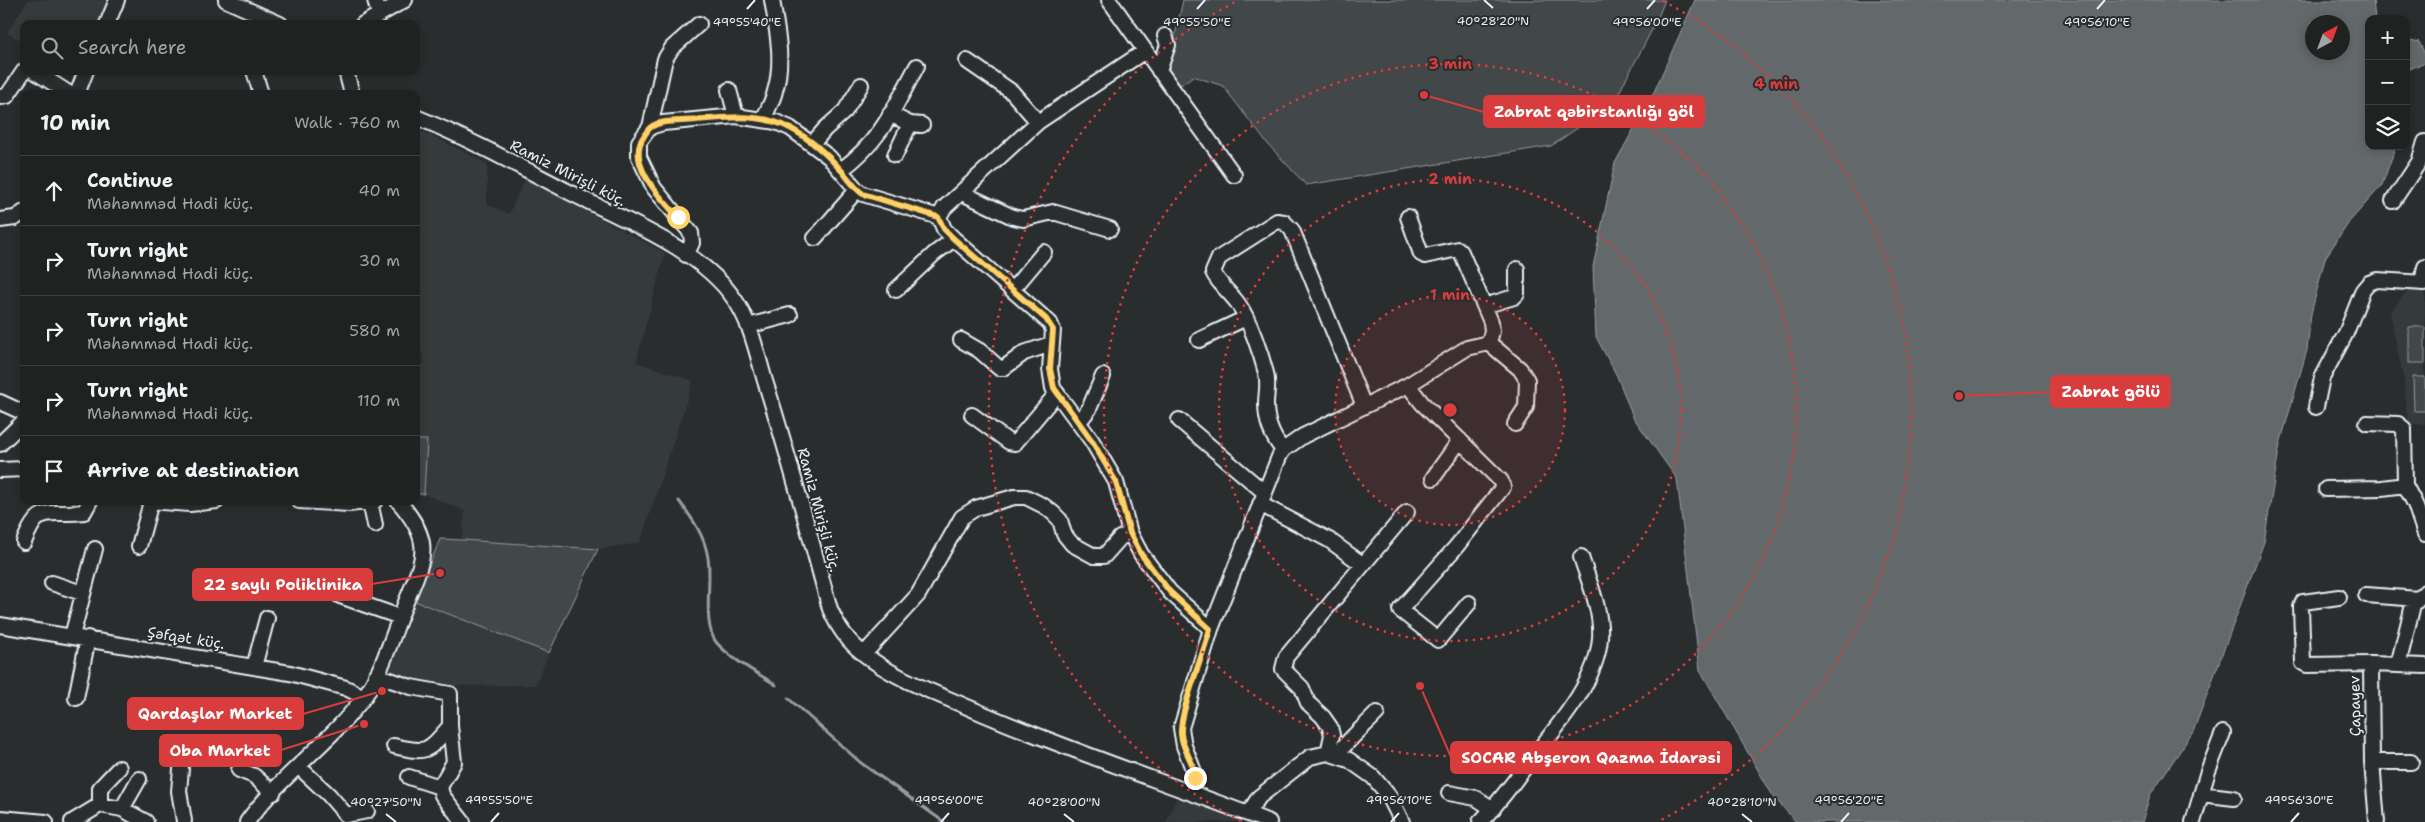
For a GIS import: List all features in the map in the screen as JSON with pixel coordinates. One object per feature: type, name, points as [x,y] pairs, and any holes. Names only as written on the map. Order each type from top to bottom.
[{"type":"street","points":[[109,20],[117,0]]},
{"type":"street","points":[[226,0],[258,20]]},
{"type":"street","points":[[376,0],[379,15]]},
{"type":"street","points":[[370,20],[404,0]]},
{"type":"street","points":[[763,120],[775,93],[779,59],[779,45],[772,0]]},
{"type":"street","points":[[1109,0],[1234,175]]},
{"type":"street","points":[[686,255],[692,243],[691,232],[654,188],[639,157],[639,142],[650,127],[665,58],[672,48],[699,24]]},
{"type":"street","points":[[1159,70],[1168,45],[1165,36]]},
{"type":"street","points":[[938,217],[940,212],[1038,122],[1145,51]]},
{"type":"street","points":[[967,60],[1012,92],[1038,122]]},
{"type":"street","points":[[841,170],[870,146],[917,66]]},
{"type":"street","points":[[0,97],[8,96],[21,75]]},
{"type":"street","points":[[40,75],[64,90]]},
{"type":"street","points":[[79,90],[84,75]]},
{"type":"street","points":[[255,75],[260,90]]},
{"type":"street","points":[[347,75],[351,90]]},
{"type":"street","points":[[812,144],[825,128],[845,111],[861,86]]},
{"type":"street","points":[[729,90],[736,116]]},
{"type":"street","points":[[890,114],[916,125],[895,155]]},
{"type":"street","points":[[650,127],[663,123],[736,116],[763,120],[790,128],[812,144],[841,170],[856,190],[876,199],[938,217],[944,229],[954,239],[1050,323],[1053,330],[1050,344],[1051,379],[1057,393],[1079,422],[1116,482],[1130,533],[1155,574],[1170,592],[1210,629]]},
{"type":"street","name":"Ramiz Mirişli küç.","points":[[420,119],[554,184],[662,240],[706,269],[725,287],[741,309],[748,326],[774,408],[830,610],[843,634],[864,654],[916,684],[1000,721],[1269,822]]},
{"type":"street","points":[[2393,201],[2419,162],[2425,142]]},
{"type":"street","points":[[815,238],[856,190]]},
{"type":"street","points":[[962,193],[1013,217],[1023,219],[1053,212],[1110,229]]},
{"type":"street","points":[[0,220],[15,218],[20,215]]},
{"type":"street","points":[[1408,217],[1421,254],[1425,256],[1458,249],[1461,252],[1491,322],[1489,342]]},
{"type":"street","points":[[1283,450],[1270,430],[1266,405],[1268,385],[1266,374],[1246,318],[1241,307],[1216,280],[1213,272],[1219,258],[1277,221],[1284,222],[1292,230],[1364,406]]},
{"type":"street","points":[[896,290],[934,254],[954,239]]},
{"type":"street","points":[[1013,289],[1044,252]]},
{"type":"street","points":[[2316,407],[2322,378],[2346,333],[2363,290],[2369,283],[2377,280],[2424,283],[2425,267]]},
{"type":"street","points":[[1484,306],[1514,297],[1517,294],[1517,269]]},
{"type":"street","points":[[748,326],[790,316]]},
{"type":"street","points":[[1199,340],[1246,318]]},
{"type":"street","points":[[960,340],[980,351],[1000,368],[1004,368],[1024,353],[1050,344]]},
{"type":"street","points":[[1192,793],[1195,774],[1184,746],[1181,728],[1210,629],[1283,450],[1302,436],[1408,385],[1467,348],[1489,342]]},
{"type":"street","points":[[1489,342],[1520,369],[1527,380],[1526,407],[1515,424]]},
{"type":"street","points":[[1079,422],[1089,409],[1103,376]]},
{"type":"street","points":[[1408,385],[1422,403],[1501,481],[1503,487],[1456,547],[1400,610],[1438,640],[1469,604]]},
{"type":"street","points":[[972,415],[1009,442],[1015,443],[1057,393]]},
{"type":"street","points":[[0,402],[20,411]]},
{"type":"street","points":[[1179,420],[1262,498],[1329,540],[1362,564]]},
{"type":"street","points":[[2367,423],[2398,424],[2404,429],[2405,485],[2415,504],[2425,534]]},
{"type":"street","points":[[0,444],[20,424]]},
{"type":"street","points":[[1433,478],[1460,440]]},
{"type":"street","points":[[0,470],[20,468]]},
{"type":"street","points":[[2326,490],[2382,488],[2405,485]]},
{"type":"street","points":[[864,654],[918,595],[962,517],[976,508],[1014,497],[1026,497],[1053,513],[1060,520],[1064,534],[1072,544],[1094,556],[1104,556],[1120,538],[1130,533]]},
{"type":"street","points":[[24,542],[35,519],[52,512],[84,512],[88,505]]},
{"type":"street","points":[[139,546],[148,505]]},
{"type":"street","points":[[373,505],[375,525]]},
{"type":"street","points":[[247,822],[364,697],[376,675],[419,568],[424,547],[420,531],[401,505]]},
{"type":"street","points":[[1333,754],[1330,727],[1323,717],[1308,703],[1302,688],[1284,669],[1283,664],[1362,564],[1407,512]]},
{"type":"street","points":[[72,636],[82,592],[95,549]]},
{"type":"street","points":[[1480,822],[1493,809],[1578,697],[1598,650],[1600,638],[1599,618],[1581,557]]},
{"type":"street","points":[[52,583],[82,592]]},
{"type":"street","points":[[2366,595],[2421,596],[2410,616],[2398,664]]},
{"type":"street","points":[[340,596],[400,617]]},
{"type":"street","points":[[2339,597],[2303,602],[2301,606],[2303,662],[2307,664],[2371,664]]},
{"type":"street","points":[[254,667],[267,618]]},
{"type":"street","name":"Şəfqət küç.","points":[[0,625],[88,638],[308,677],[356,692],[364,697]]},
{"type":"street","points":[[76,698],[88,638]]},
{"type":"street","name":"Çapayev","points":[[2377,822],[2372,762],[2371,664],[2425,666]]},
{"type":"street","points":[[376,675],[420,690],[450,694],[450,726],[454,762],[440,787],[442,795],[463,822]]},
{"type":"street","points":[[1333,754],[1358,734],[1378,713]]},
{"type":"street","points":[[394,746],[418,752],[426,750],[450,726]]},
{"type":"street","points":[[2193,822],[2223,733]]},
{"type":"street","points":[[1248,814],[1260,797],[1310,757],[1333,754],[1363,768],[1374,777],[1389,796],[1402,822]]},
{"type":"street","points":[[1499,755],[1522,770]]},
{"type":"street","points":[[2372,762],[2411,762]]},
{"type":"street","points":[[299,767],[329,795],[342,813],[346,815],[367,812]]},
{"type":"street","points":[[100,805],[100,788],[119,768]]},
{"type":"street","points":[[180,769],[179,791],[183,822]]},
{"type":"street","points":[[239,770],[254,776],[273,793]]},
{"type":"street","points":[[409,776],[440,787]]},
{"type":"street","points":[[122,809],[139,779]]},
{"type":"street","points":[[1449,793],[1476,798],[1493,809]]},
{"type":"street","points":[[2201,794],[2234,798]]},
{"type":"street","points":[[72,822],[100,805],[122,809],[146,822]]},
{"type":"street","points":[[0,818],[46,822]]},
{"type":"shaded area","points":[[28,0],[108,0],[100,20],[20,20],[20,40],[7,33]]},
{"type":"shaded area","points":[[1183,0],[1665,0],[1655,24],[1613,104],[1551,146],[1306,185],[1266,142],[1223,86],[1193,76],[1179,86],[1167,72]]},
{"type":"shaded area","points":[[1695,0],[2373,0],[2375,15],[2365,15],[2365,150],[2395,150],[2382,185],[2350,221],[2325,258],[2311,314],[2307,350],[2280,444],[2264,542],[2193,732],[2150,795],[2142,822],[1796,822],[1773,796],[1700,670],[1677,479],[1633,417],[1617,376],[1596,337],[1593,267],[1615,163],[1653,94]]},
{"type":"shaded area","points":[[2410,40],[2419,42],[2425,54],[2425,62],[2410,69]]},
{"type":"shaded area","points":[[420,131],[431,135],[487,164],[487,204],[509,214],[525,179],[665,253],[636,362],[693,381],[640,543],[598,549],[462,540],[465,511],[424,494],[427,440],[420,440],[420,364],[425,363],[420,349]]},
{"type":"shaded area","points":[[2407,291],[2425,291],[2425,424],[2408,424],[2404,381],[2390,312]]},
{"type":"shaded area","points":[[2409,327],[2425,327],[2425,363],[2409,363]]},
{"type":"shaded area","points":[[2413,377],[2425,377],[2425,411],[2414,411]]},
{"type":"shaded area","points":[[420,440],[427,440],[424,494],[420,494]]},
{"type":"shaded area","points":[[440,539],[598,549],[549,653],[415,601]]},
{"type":"shaded area","points":[[415,601],[549,653],[535,685],[417,686],[385,674]]},
{"type":"shaded area","points":[[1178,795],[1246,822],[1166,822]]},
{"type":"waterway","points":[[679,501],[689,514],[704,542],[709,568],[709,624],[716,642],[736,660],[776,685]]},
{"type":"waterway","points":[[788,698],[861,763],[944,822]]},
{"type":"place","name":"Zabrat qəbirstanlığı göl","points":[[1424,95]]},
{"type":"place","name":"Zabrat gölü","points":[[1959,396]]},
{"type":"place","name":"22 saylı Poliklinika","points":[[440,573]]},
{"type":"place","name":"SOCAR Abşeron Qazma İdarəsi","points":[[1420,686]]},
{"type":"place","name":"Qardaşlar Market","points":[[382,691]]},
{"type":"place","name":"Oba Market","points":[[364,724]]},
{"type":"route","points":[[678,217],[649,181],[641,165],[638,149],[639,142],[650,127],[663,123],[736,116],[776,122],[790,128],[829,157],[856,190],[876,199],[909,207],[938,217],[944,229],[954,239],[1050,323],[1053,330],[1050,344],[1050,369],[1054,388],[1092,441],[1116,482],[1120,490],[1130,533],[1141,554],[1170,592],[1210,629],[1181,728],[1181,736],[1194,769],[1195,778]]}]
